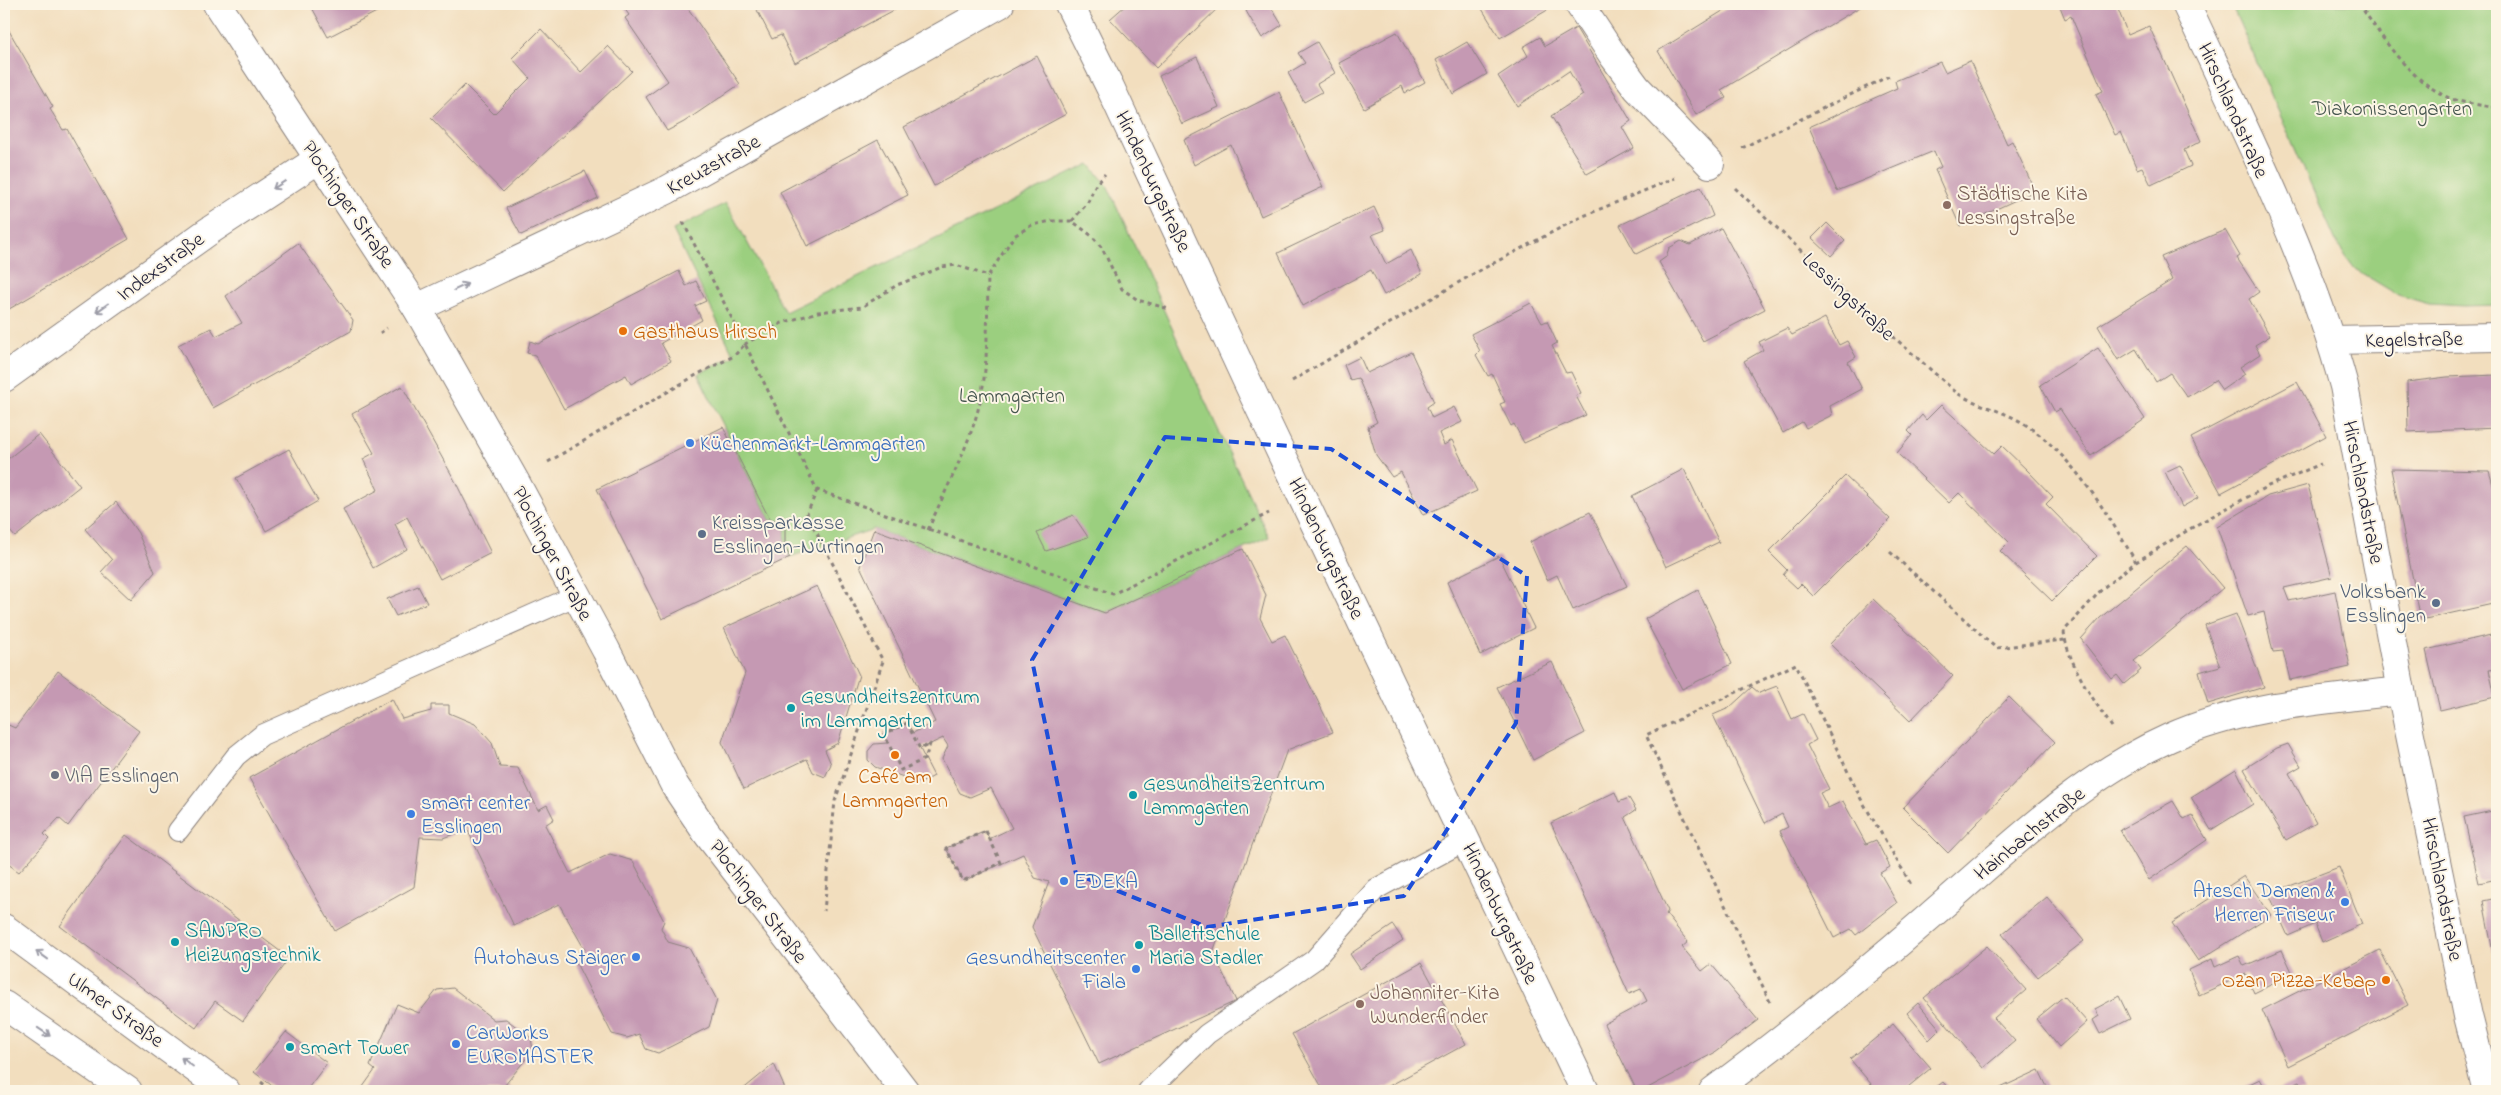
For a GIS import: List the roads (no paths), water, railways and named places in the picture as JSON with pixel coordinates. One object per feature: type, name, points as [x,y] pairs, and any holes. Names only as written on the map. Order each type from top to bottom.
[{"type":"street","name":"Plochinger Straße","points":[[217,4],[417,308],[516,483],[575,596],[606,650],[675,786],[706,832],[906,1091]]},
{"type":"street","name":"Kreuzstraße","points":[[417,308],[667,190],[1000,4]]},
{"type":"street","name":"Hindenburgstraße","points":[[1069,4],[1585,1091]]},
{"type":"street","points":[[1580,4],[1614,57],[1637,88],[1710,164]]},
{"type":"street","name":"Hirschlandstraße","points":[[2186,4],[2283,220],[2331,340],[2356,448],[2401,691],[2467,1009],[2487,1091]]},
{"type":"street","name":"Indexstraße","points":[[4,378],[209,231],[320,159]]},
{"type":"street","name":"Kegelstraße","points":[[2331,340],[2497,337]]},
{"type":"street","name":"Hainbachstraße","points":[[1713,1091],[1786,1037],[2066,800],[2133,756],[2203,725],[2257,710],[2401,691]]},
{"type":"street","name":"Ulmer Straße","points":[[4,928],[226,1091]]},
{"type":"street","points":[[4,1005],[128,1091]]},
{"type":"lane","points":[[178,831],[236,756],[262,736],[575,596]]},
{"type":"lane","points":[[1148,1091],[1207,1034],[1314,960],[1376,889],[1466,840]]},
{"type":"place","name":"Städtische Kita Lessingstraße","points":[[1947,205]]},
{"type":"place","name":"Gasthaus Hirsch","points":[[623,331]]},
{"type":"place","name":"Küchenmarkt-Lammgarten","points":[[690,443]]},
{"type":"place","name":"Kreissparkasse Esslingen-Nürtingen","points":[[702,534]]},
{"type":"place","name":"Volksbank Esslingen","points":[[2436,603]]},
{"type":"place","name":"Gesundheitszentrum im Lammgarten","points":[[791,708]]},
{"type":"place","name":"Café am Lammgarten","points":[[895,755]]},
{"type":"place","name":"VIA Esslingen","points":[[55,775]]},
{"type":"place","name":"GesundheitsZentrum Lammgarten","points":[[1133,795]]},
{"type":"place","name":"smart center Esslingen","points":[[411,814]]},
{"type":"place","name":"EDEKA","points":[[1064,881]]},
{"type":"place","name":"Atesch Damen & Herren Friseur","points":[[2345,902]]},
{"type":"place","name":"SANPRO Heizungstechnik","points":[[175,942]]},
{"type":"place","name":"Ballettschule Maria Stadler","points":[[1139,945]]},
{"type":"place","name":"Autohaus Staiger","points":[[636,957]]},
{"type":"place","name":"Gesundheitscenter Fiala","points":[[1136,969]]},
{"type":"place","name":"Ozan Pizza-Kebap","points":[[2386,980]]},
{"type":"place","name":"Johanniter-Kita Wunderfinder","points":[[1360,1004]]},
{"type":"place","name":"CarWorks EUROMASTER","points":[[456,1044]]},
{"type":"place","name":"smart Tower","points":[[290,1047]]},
{"type":"park label","name":"Diakonissengarten","points":[[2392,108]]},
{"type":"park label","name":"Lammgarten","points":[[1012,395]]}]
